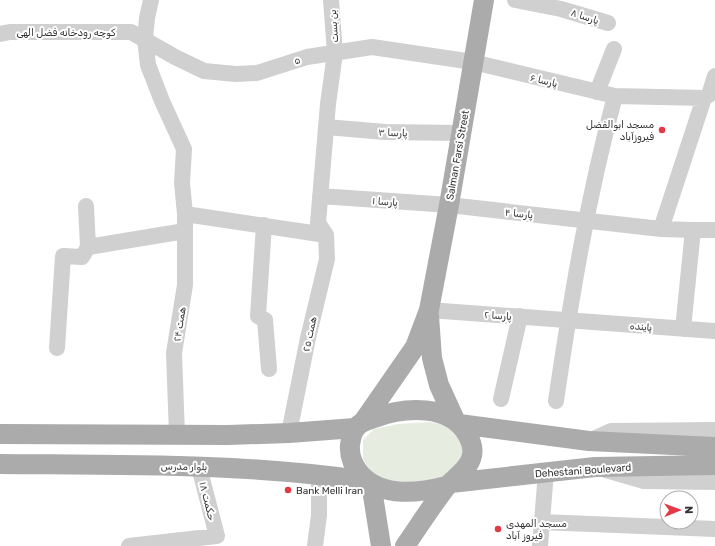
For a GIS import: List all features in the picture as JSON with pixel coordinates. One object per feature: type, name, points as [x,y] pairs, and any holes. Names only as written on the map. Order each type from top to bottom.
[{"type":"main road","name":"Salman Farsi Street","points":[[359,425],[415,347],[429,310],[449,205],[484,0]]},
{"type":"main road","name":"Salman Farsi Street","points":[[429,310],[432,358],[439,384],[457,422]]},
{"type":"main road","points":[[0,434],[177,435],[290,433],[359,425],[382,415],[416,410],[439,413],[457,422],[589,441],[715,446]]},
{"type":"main road","points":[[405,546],[449,484],[467,466],[471,459],[471,442],[465,431],[457,422]]},
{"type":"main road","points":[[359,425],[351,439],[350,453],[355,468],[369,482],[390,490],[405,492],[419,492],[449,484]]},
{"type":"main road","name":"بلوار مدرس","points":[[0,464],[226,467],[320,474],[369,482]]},
{"type":"main road","name":"Dehestani Boulevard","points":[[449,484],[595,467],[715,465]]},
{"type":"main road","points":[[369,482],[381,546]]},
{"type":"street","name":"همت ۲۴","points":[[151,0],[147,18],[138,35],[162,101],[184,149],[182,183],[185,214],[185,284],[174,353],[177,435]]},
{"type":"street","name":"بن بست","points":[[326,235],[318,223],[326,127],[335,53],[331,0]]},
{"type":"street","name":"پارسا ۸","points":[[515,0],[562,8],[608,23]]},
{"type":"street","name":"کوچه رودخانه فضل الهی","points":[[0,34],[10,32],[138,35]]},
{"type":"street","name":"۵","points":[[138,35],[175,57],[204,71],[236,74],[257,73],[307,57],[372,47],[473,62]]},
{"type":"street","points":[[597,92],[614,49]]},
{"type":"street","name":"پارسا ۶","points":[[473,62],[615,96],[709,97]]},
{"type":"street","points":[[662,229],[709,97],[715,76]]},
{"type":"street","points":[[556,401],[578,261],[588,220],[600,152],[615,96]]},
{"type":"street","name":"پارسا ۳","points":[[326,127],[385,132],[461,133]]},
{"type":"street","name":"پارسا ۱","points":[[320,196],[449,205]]},
{"type":"street","name":"پارسا ۴","points":[[449,205],[662,229],[715,230]]},
{"type":"street","points":[[58,348],[64,256],[82,257],[88,247],[86,206]]},
{"type":"street","points":[[185,214],[326,235]]},
{"type":"street","points":[[264,225],[258,316],[265,320],[269,370]]},
{"type":"street","points":[[683,329],[693,230]]},
{"type":"street","points":[[88,247],[185,231]]},
{"type":"street","name":"همت ۲۵","points":[[290,433],[311,323],[327,259],[326,235]]},
{"type":"street","name":"پارسا ۲","points":[[429,310],[568,320]]},
{"type":"street","points":[[501,399],[520,316]]},
{"type":"street","name":"پاینده","points":[[568,320],[715,331]]},
{"type":"street","points":[[589,441],[611,431],[715,430]]},
{"type":"street","name":"حکمت ۱۸","points":[[199,466],[217,536],[200,542]]},
{"type":"street","points":[[595,467],[644,481],[715,482]]},
{"type":"street","points":[[540,546],[546,472]]},
{"type":"street","points":[[315,546],[319,515],[320,474]]},
{"type":"street","points":[[541,522],[715,529]]},
{"type":"street","points":[[129,546],[200,542]]},
{"type":"shaded area","points":[[429,422],[453,427],[466,455],[452,470],[434,483],[396,485],[371,472],[363,459],[363,440],[374,429],[398,424]]},
{"type":"place","name":"مسجد ابوالفضل فیروزآباد","points":[[662,130]]},
{"type":"place","name":"Bank Melli Iran","points":[[288,490]]},
{"type":"place","name":"مسجد المهدی فیروز آباد","points":[[498,529]]}]
